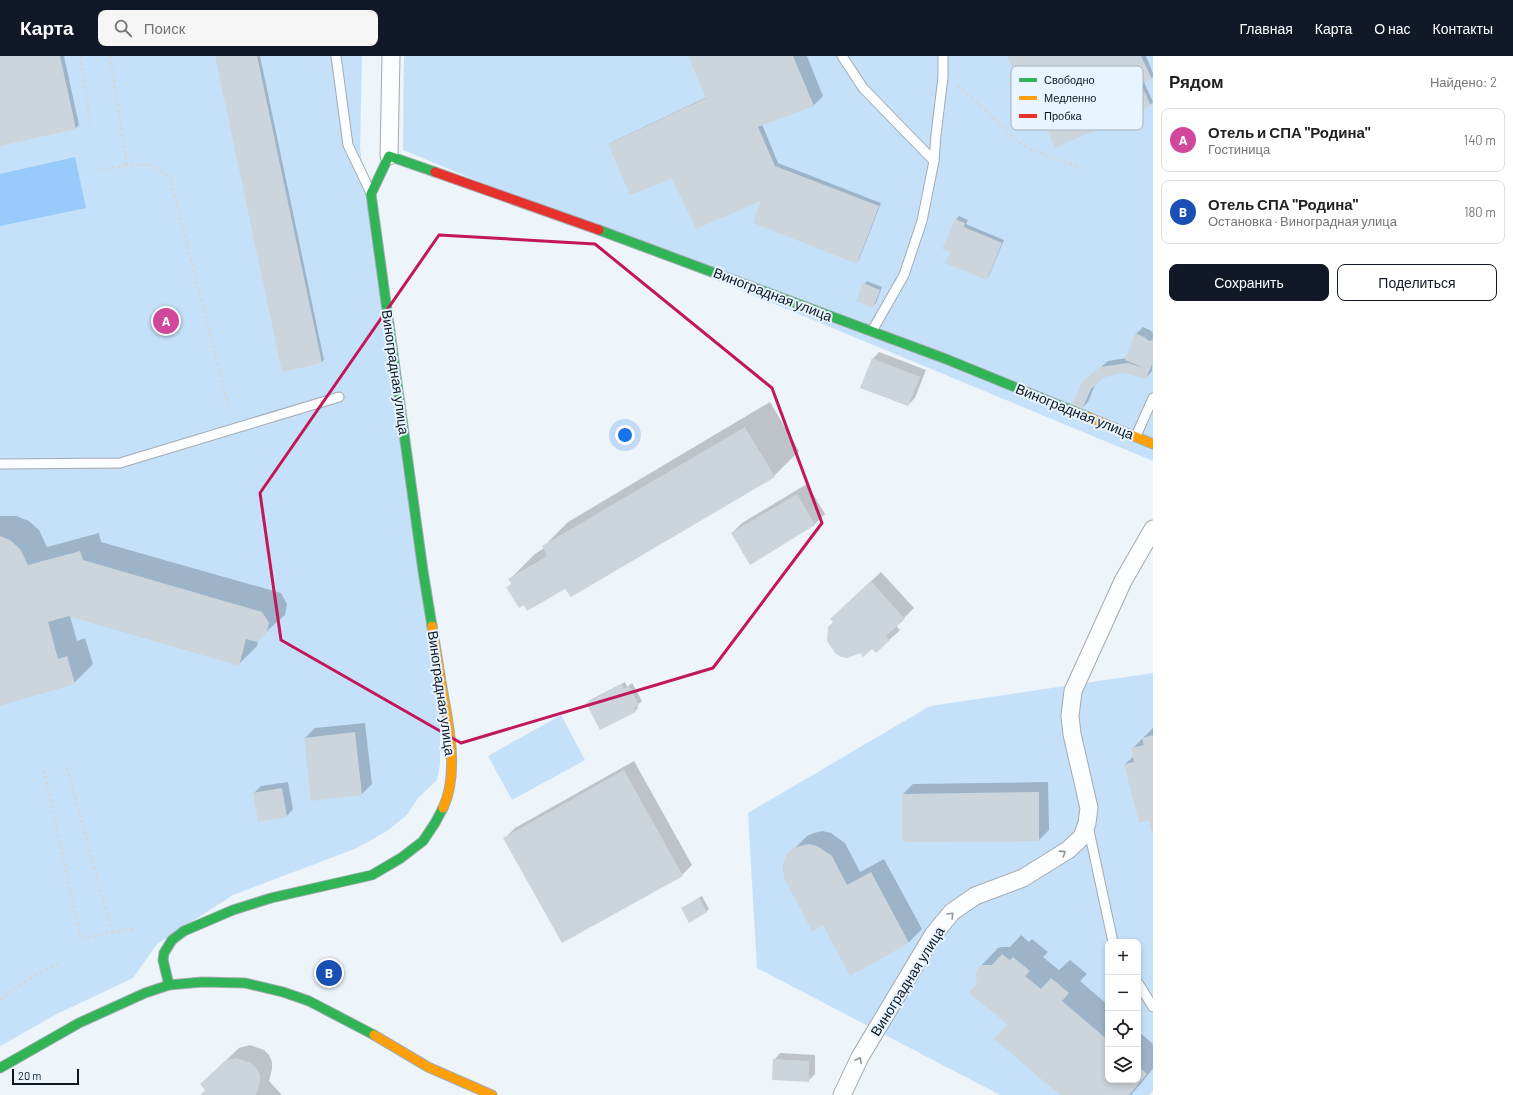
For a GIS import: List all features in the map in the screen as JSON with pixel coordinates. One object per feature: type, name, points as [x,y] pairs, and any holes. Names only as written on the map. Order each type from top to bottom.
[{"type":"street","points":[[371,194],[389,156],[391,56]]},
{"type":"street","name":"Виноградная улица","points":[[389,156],[628,240],[872,331],[946,359],[1153,444]]},
{"type":"street","name":"Виноградная улица","points":[[169,985],[163,960],[164,953],[172,940],[184,931],[233,910],[271,898],[372,875],[401,858],[423,841],[446,801],[450,785],[452,762],[449,729],[423,571],[371,194]]},
{"type":"street","name":"Виноградная улица","points":[[842,1095],[860,1057],[933,935],[952,912],[976,896],[1022,878],[1068,850],[1082,837],[1087,823],[1089,808],[1072,734],[1070,716],[1073,691],[1124,580],[1153,528]]},
{"type":"street","points":[[0,1068],[79,1023],[145,993],[169,985],[202,982],[245,983],[283,992],[309,1001],[379,1038],[428,1067],[491,1095]]},
{"type":"lane","name":"Виноградная улица","points":[[336,56],[348,144],[371,194]]},
{"type":"lane","points":[[842,56],[863,88],[934,162]]},
{"type":"lane","points":[[872,331],[904,275],[922,221],[934,162],[943,77],[943,56]]},
{"type":"lane","points":[[0,464],[120,463],[339,397]]},
{"type":"lane","points":[[1136,436],[1153,398]]},
{"type":"lane","points":[[1087,823],[1112,939]]},
{"type":"lane","points":[[1141,988],[1153,1007]]},
{"type":"path","points":[[80,56],[91,126]]},
{"type":"path","points":[[110,56],[127,165]]},
{"type":"path","points":[[943,77],[967,93],[1020,143],[1034,151],[1082,168]]},
{"type":"path","points":[[100,170],[127,165],[150,165],[170,177],[234,428]]},
{"type":"path","points":[[66,764],[112,932]]},
{"type":"path","points":[[44,770],[81,939],[133,929]]},
{"type":"path","points":[[0,1000],[28,979],[60,963]]},
{"type":"highlighted area","points":[[439,235],[595,244],[772,388],[822,523],[713,668],[461,743],[281,640],[260,493]]},
{"type":"shaded area","points":[[0,56],[362,56],[360,148],[440,707],[440,764],[437,780],[418,798],[407,815],[387,831],[357,848],[233,895],[157,944],[133,978],[57,1014],[0,1046]]},
{"type":"shaded area","points":[[404,56],[1153,56],[1153,461],[403,150]]},
{"type":"shaded area","points":[[1153,673],[1153,1090],[1149,1095],[1000,1095],[757,968],[748,813],[930,706]]},
{"type":"shaded area","points":[[561,715],[585,760],[512,800],[488,756]]},
{"type":"water","points":[[75,157],[86,208],[0,226],[0,174]]},
{"type":"building","points":[[0,56],[60,56],[76,129],[0,146]]},
{"type":"building","points":[[215,56],[257,56],[322,363],[282,372]]},
{"type":"building","points":[[688,56],[793,56],[814,106],[758,127],[775,166],[879,206],[857,264],[753,223],[761,201],[696,229],[672,179],[630,195],[608,144],[706,98]]},
{"type":"building","points":[[1007,56],[1141,56],[1152,79],[1143,83],[1143,66],[1011,66]]},
{"type":"building","points":[[1143,88],[1151,106],[1143,110]]},
{"type":"building","points":[[1047,130],[1096,130],[1055,148]]},
{"type":"building","points":[[955,219],[965,223],[964,227],[1002,243],[987,280],[945,263],[950,252],[942,249]]},
{"type":"building","points":[[863,283],[880,290],[873,308],[856,301]]},
{"type":"building","points":[[1135,333],[1149,341],[1153,340],[1153,361],[1146,379],[1125,373],[1105,377],[1091,389],[1082,409],[1072,406],[1082,382],[1100,367],[1128,363],[1144,368],[1125,360]]},
{"type":"building","points":[[872,358],[920,377],[908,406],[860,388]]},
{"type":"building","points":[[745,427],[775,477],[571,597],[565,589],[527,611],[524,605],[519,608],[506,587],[512,584],[508,579],[547,556],[542,546]]},
{"type":"building","points":[[797,494],[815,525],[750,565],[731,533]]},
{"type":"building","points":[[0,536],[10,540],[20,549],[28,565],[80,551],[83,560],[262,612],[269,623],[266,634],[257,642],[246,639],[239,666],[69,616],[48,622],[58,659],[67,656],[75,684],[0,706]]},
{"type":"building","points":[[871,581],[905,619],[886,636],[890,640],[876,653],[872,649],[863,657],[860,653],[848,658],[841,657],[835,653],[827,641],[828,627],[833,622],[830,619]]},
{"type":"building","points":[[622,684],[624,689],[629,686],[639,705],[634,708],[636,712],[600,730],[586,703]]},
{"type":"building","points":[[355,732],[362,795],[311,801],[304,738]]},
{"type":"building","points":[[1153,735],[1152,833],[1149,820],[1139,823],[1124,764],[1134,762],[1131,748],[1144,745],[1142,738]]},
{"type":"building","points":[[624,770],[683,876],[562,943],[503,838]]},
{"type":"building","points":[[282,788],[287,817],[258,822],[253,793]]},
{"type":"building","points":[[1039,792],[1039,841],[903,842],[902,794]]},
{"type":"building","points":[[809,844],[817,846],[832,856],[847,885],[871,872],[909,943],[850,976],[823,925],[812,931],[785,880],[783,864],[786,856],[792,849]]},
{"type":"building","points":[[699,898],[707,912],[689,923],[681,908]]},
{"type":"building","points":[[1002,954],[1010,960],[1013,957],[1030,971],[1025,976],[1041,989],[1051,978],[1069,993],[1062,1001],[1105,1037],[1105,1083],[1139,1083],[1129,1095],[1060,1095],[994,1039],[1007,1024],[969,993],[977,984],[975,974],[979,967],[982,965],[992,965]]},
{"type":"building","points":[[236,1058],[251,1063],[260,1075],[260,1083],[256,1095],[200,1095],[205,1090],[200,1084],[225,1061]]},
{"type":"building","points":[[773,1059],[809,1061],[809,1082],[772,1080]]},
{"type":"building","points":[[1141,1069],[1147,1074],[1141,1081]]},
{"type":"traffic: fast","points":[[432,626],[423,571],[371,194],[389,156],[435,172]]},
{"type":"traffic: fast","points":[[599,230],[946,359],[1088,417]]},
{"type":"traffic: fast","points":[[169,985],[163,960],[164,953],[172,940],[184,931],[233,910],[271,898],[372,875],[401,858],[423,841],[443,808]]},
{"type":"traffic: fast","points":[[0,1068],[79,1023],[145,993],[169,985],[202,982],[245,983],[283,992],[309,1001],[374,1035]]},
{"type":"traffic: slow","points":[[1088,417],[1153,444]]},
{"type":"traffic: slow","points":[[432,626],[448,721],[452,766],[451,781],[443,808]]},
{"type":"traffic: slow","points":[[374,1035],[428,1067],[492,1095]]},
{"type":"traffic: jam","points":[[435,172],[599,230]]},
{"type":"place","name":"Отель и СПА \"Родина\"","points":[[166,321]]},
{"type":"place","name":"Отель СПА \"Родина\"","points":[[329,973]]}]
